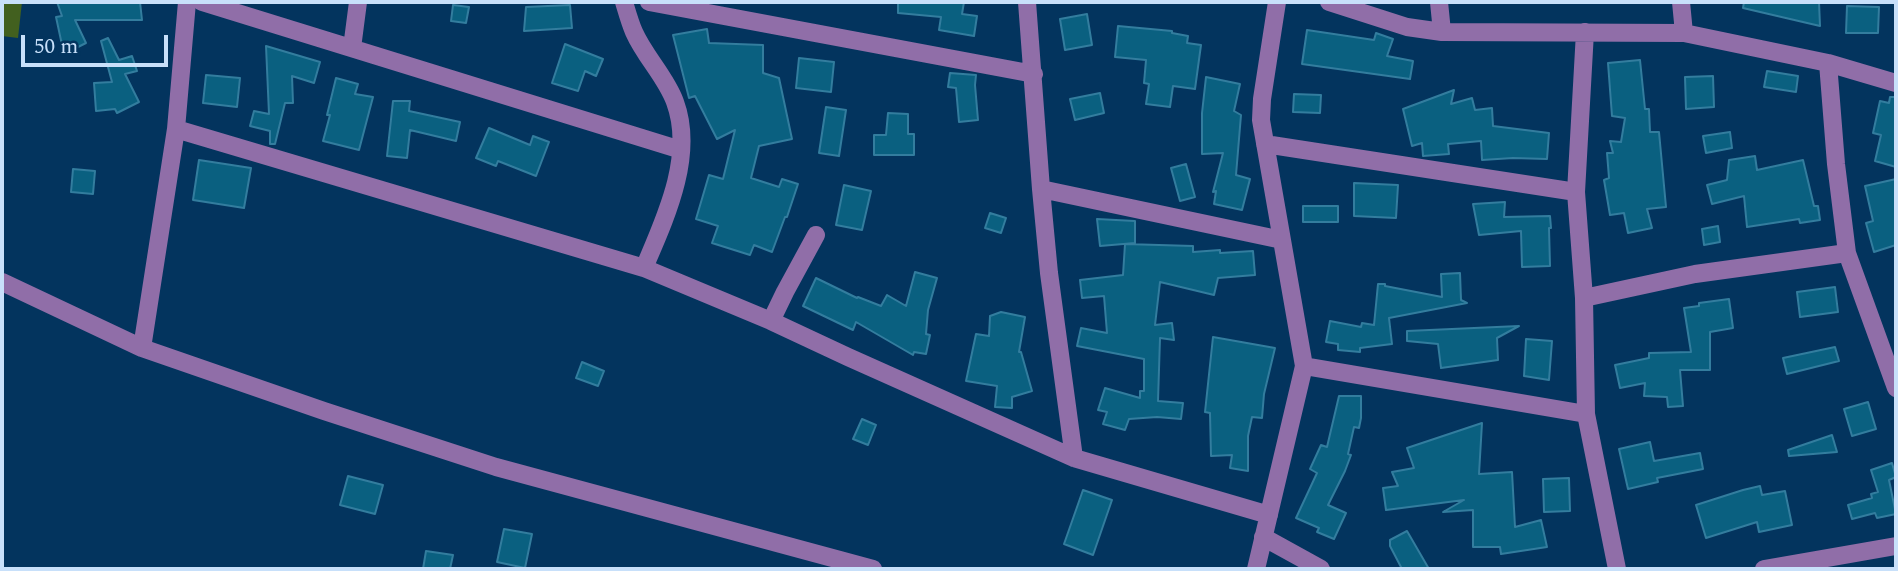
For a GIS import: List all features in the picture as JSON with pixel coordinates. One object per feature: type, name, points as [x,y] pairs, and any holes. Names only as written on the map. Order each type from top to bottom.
[{"type":"street","points":[[142,348],[176,128],[187,2]]},
{"type":"street","points":[[202,2],[681,150]]},
{"type":"street","points":[[352,48],[358,2]]},
{"type":"street","points":[[624,2],[634,33],[675,101],[681,125],[677,177],[662,225],[644,268]]},
{"type":"street","points":[[649,2],[1034,74]]},
{"type":"street","points":[[1027,2],[1049,273],[1074,458]]},
{"type":"street","points":[[1255,569],[1304,366],[1261,120],[1277,2]]},
{"type":"street","points":[[1329,2],[1407,27],[1442,32],[1684,33],[1828,63],[1896,83]]},
{"type":"street","points":[[1439,2],[1442,32]]},
{"type":"street","points":[[1681,2],[1684,33]]},
{"type":"street","points":[[1585,32],[1576,192],[1584,298],[1586,414],[1617,569]]},
{"type":"street","points":[[1828,63],[1847,253],[1896,388]]},
{"type":"street","points":[[176,128],[644,268],[771,321],[1074,458],[1269,514]]},
{"type":"street","points":[[1265,144],[1576,192]]},
{"type":"street","points":[[1041,189],[1282,240]]},
{"type":"street","points":[[771,321],[816,235]]},
{"type":"street","points":[[1584,298],[1695,274],[1847,253]]},
{"type":"street","points":[[2,282],[142,348],[324,411],[496,467],[873,569]]},
{"type":"street","points":[[1304,366],[1586,414]]},
{"type":"street","points":[[1263,537],[1321,569]]},
{"type":"street","points":[[1765,569],[1896,546]]},
{"type":"green space","points":[[2,2],[22,2],[18,38],[2,36]]},
{"type":"building","points":[[57,2],[140,2],[142,20],[75,20],[86,43],[66,53],[56,17],[62,16]]},
{"type":"building","points":[[898,2],[964,2],[962,14],[977,16],[974,36],[939,30],[941,17],[898,13]]},
{"type":"building","points":[[1744,2],[1819,2],[1820,26],[1743,8]]},
{"type":"building","points":[[453,5],[469,7],[466,23],[451,21]]},
{"type":"building","points":[[570,5],[572,28],[524,31],[526,7]]},
{"type":"building","points":[[1847,6],[1879,7],[1878,33],[1846,33]]},
{"type":"building","points":[[1087,14],[1092,45],[1065,50],[1060,19]]},
{"type":"building","points":[[1118,26],[1172,31],[1188,36],[1187,43],[1201,45],[1195,89],[1173,86],[1170,107],[1146,104],[1149,84],[1144,83],[1146,60],[1115,57]]},
{"type":"building","points":[[707,29],[709,43],[763,45],[763,73],[779,78],[792,139],[759,146],[751,178],[779,187],[782,179],[798,184],[772,252],[754,245],[750,255],[712,243],[718,226],[696,219],[709,175],[723,179],[735,130],[717,139],[695,96],[689,98],[673,35]]},
{"type":"building","points":[[1307,30],[1374,40],[1376,33],[1393,39],[1387,56],[1413,61],[1410,79],[1302,64]]},
{"type":"building","points":[[108,38],[119,60],[132,56],[137,71],[125,74],[139,102],[117,113],[115,109],[96,111],[94,83],[112,82],[101,41]]},
{"type":"building","points":[[565,44],[603,59],[596,76],[585,71],[578,91],[552,83]]},
{"type":"building","points":[[266,46],[320,62],[314,83],[292,76],[293,103],[285,103],[275,144],[270,144],[270,131],[250,126],[254,111],[269,114]]},
{"type":"building","points":[[799,58],[834,62],[831,92],[796,88]]},
{"type":"building","points":[[1640,60],[1645,109],[1649,109],[1650,132],[1659,132],[1666,207],[1647,209],[1652,228],[1628,233],[1624,213],[1610,215],[1604,180],[1609,178],[1607,153],[1613,153],[1610,141],[1621,142],[1625,118],[1612,116],[1608,63]]},
{"type":"building","points":[[1767,71],[1798,76],[1796,92],[1764,87]]},
{"type":"building","points":[[950,73],[976,75],[978,120],[959,122],[956,88],[948,87]]},
{"type":"building","points":[[206,75],[240,78],[237,107],[203,103]]},
{"type":"building","points":[[1713,76],[1714,107],[1686,109],[1685,77]]},
{"type":"building","points":[[1206,77],[1240,84],[1234,111],[1241,115],[1236,175],[1250,179],[1242,210],[1214,204],[1216,191],[1213,192],[1223,153],[1202,154],[1202,113]]},
{"type":"building","points":[[336,78],[358,84],[355,94],[373,97],[359,150],[323,141]]},
{"type":"building","points":[[1454,90],[1451,104],[1472,98],[1475,110],[1492,108],[1493,126],[1549,133],[1547,159],[1482,160],[1481,141],[1448,144],[1449,154],[1423,156],[1422,143],[1412,146],[1403,109]]},
{"type":"building","points":[[1100,93],[1104,113],[1075,120],[1070,99]]},
{"type":"building","points":[[1294,94],[1321,95],[1320,113],[1293,112]]},
{"type":"building","points":[[1890,97],[1896,97],[1896,167],[1875,161],[1881,135],[1873,133],[1880,101],[1889,103]]},
{"type":"building","points":[[393,101],[410,101],[409,111],[460,122],[456,141],[410,130],[407,158],[387,156]]},
{"type":"building","points":[[826,107],[846,110],[839,156],[819,153]]},
{"type":"building","points":[[888,113],[908,114],[908,134],[914,134],[914,155],[874,155],[874,135],[886,135]]},
{"type":"building","points":[[489,128],[530,145],[533,136],[549,142],[536,176],[498,161],[496,166],[476,158]]},
{"type":"building","points":[[1730,132],[1732,148],[1706,153],[1703,136]]},
{"type":"building","points":[[1755,156],[1757,170],[1803,160],[1820,220],[1800,223],[1799,219],[1747,227],[1744,196],[1712,204],[1707,185],[1727,180],[1729,160]]},
{"type":"building","points":[[199,160],[251,168],[244,208],[193,200]]},
{"type":"building","points":[[1186,164],[1195,197],[1180,201],[1171,168]]},
{"type":"building","points":[[73,169],[95,171],[93,194],[71,192]]},
{"type":"building","points":[[1896,179],[1896,245],[1874,252],[1866,223],[1873,221],[1865,186]]},
{"type":"building","points":[[1354,183],[1398,185],[1396,218],[1354,216]]},
{"type":"building","points":[[844,185],[871,191],[862,230],[836,225]]},
{"type":"building","points":[[1505,202],[1504,217],[1550,216],[1550,266],[1522,267],[1521,231],[1479,235],[1473,204]]},
{"type":"building","points":[[1303,206],[1338,206],[1338,222],[1303,222]]},
{"type":"building","points":[[990,213],[1006,218],[1001,233],[985,228]]},
{"type":"building","points":[[1097,219],[1135,221],[1135,243],[1100,246]]},
{"type":"building","points":[[1718,226],[1720,242],[1704,245],[1702,229]]},
{"type":"building","points":[[1125,244],[1193,246],[1193,252],[1253,251],[1255,275],[1218,278],[1214,295],[1160,282],[1155,325],[1172,323],[1174,340],[1160,338],[1158,401],[1183,403],[1181,419],[1129,419],[1125,430],[1103,424],[1107,412],[1098,410],[1105,388],[1140,398],[1140,391],[1144,391],[1144,359],[1077,346],[1081,328],[1107,333],[1104,296],[1082,298],[1080,280],[1123,275]]},
{"type":"building","points":[[915,272],[937,278],[928,310],[926,334],[930,335],[926,354],[914,352],[913,355],[856,322],[853,330],[803,306],[816,278],[857,298],[881,306],[887,295],[906,306]]},
{"type":"building","points":[[1460,273],[1461,300],[1467,303],[1389,318],[1392,344],[1360,348],[1360,352],[1338,350],[1338,344],[1326,342],[1330,321],[1361,327],[1362,323],[1374,325],[1378,284],[1442,297],[1441,274]]},
{"type":"building","points":[[1835,287],[1838,312],[1800,317],[1797,292]]},
{"type":"building","points":[[1729,299],[1733,328],[1710,332],[1710,370],[1680,370],[1683,406],[1668,407],[1667,397],[1644,396],[1645,383],[1620,388],[1615,365],[1649,358],[1649,353],[1691,352],[1684,308]]},
{"type":"building","points":[[1001,312],[1025,317],[1019,352],[1032,391],[1012,397],[1012,408],[995,407],[997,386],[966,381],[976,334],[989,336],[990,316]]},
{"type":"building","points":[[1519,326],[1497,338],[1498,360],[1441,368],[1438,344],[1407,341],[1407,331]]},
{"type":"building","points":[[1213,337],[1275,348],[1264,394],[1262,418],[1252,417],[1248,436],[1248,471],[1230,468],[1232,455],[1211,456],[1210,413],[1205,412]]},
{"type":"building","points":[[1526,339],[1552,341],[1549,380],[1524,376]]},
{"type":"building","points":[[1835,347],[1839,361],[1787,374],[1783,358]]},
{"type":"building","points":[[582,362],[604,371],[598,386],[576,378]]},
{"type":"building","points":[[1339,396],[1361,396],[1361,418],[1359,428],[1354,427],[1348,454],[1351,455],[1345,471],[1328,505],[1346,513],[1334,539],[1317,532],[1319,528],[1296,518],[1317,473],[1310,469],[1321,445],[1327,447]]},
{"type":"building","points":[[1868,402],[1876,429],[1852,436],[1844,409]]},
{"type":"building","points":[[862,419],[876,425],[868,445],[853,439]]},
{"type":"building","points":[[1482,423],[1479,474],[1512,472],[1515,527],[1541,520],[1547,547],[1501,554],[1500,547],[1473,547],[1473,510],[1443,512],[1464,500],[1386,510],[1383,488],[1398,486],[1392,472],[1414,468],[1407,448]]},
{"type":"building","points":[[1832,435],[1837,452],[1789,456],[1788,450]]},
{"type":"building","points":[[1650,442],[1654,461],[1700,453],[1703,469],[1657,478],[1658,482],[1628,489],[1619,449]]},
{"type":"building","points":[[1892,463],[1896,477],[1889,480],[1896,514],[1877,518],[1875,513],[1852,519],[1848,505],[1872,498],[1871,494],[1878,492],[1871,470]]},
{"type":"building","points":[[348,476],[383,485],[375,514],[340,505]]},
{"type":"building","points":[[1569,478],[1570,511],[1544,512],[1543,479]]},
{"type":"building","points":[[1760,486],[1762,495],[1785,491],[1792,525],[1759,532],[1757,522],[1706,538],[1696,505]]},
{"type":"building","points":[[1083,490],[1112,500],[1093,555],[1064,544]]},
{"type":"building","points":[[504,529],[532,534],[525,568],[497,562]]},
{"type":"building","points":[[1407,531],[1429,569],[1402,569],[1390,546],[1390,540]]},
{"type":"building","points":[[426,551],[453,555],[450,569],[423,569]]}]
